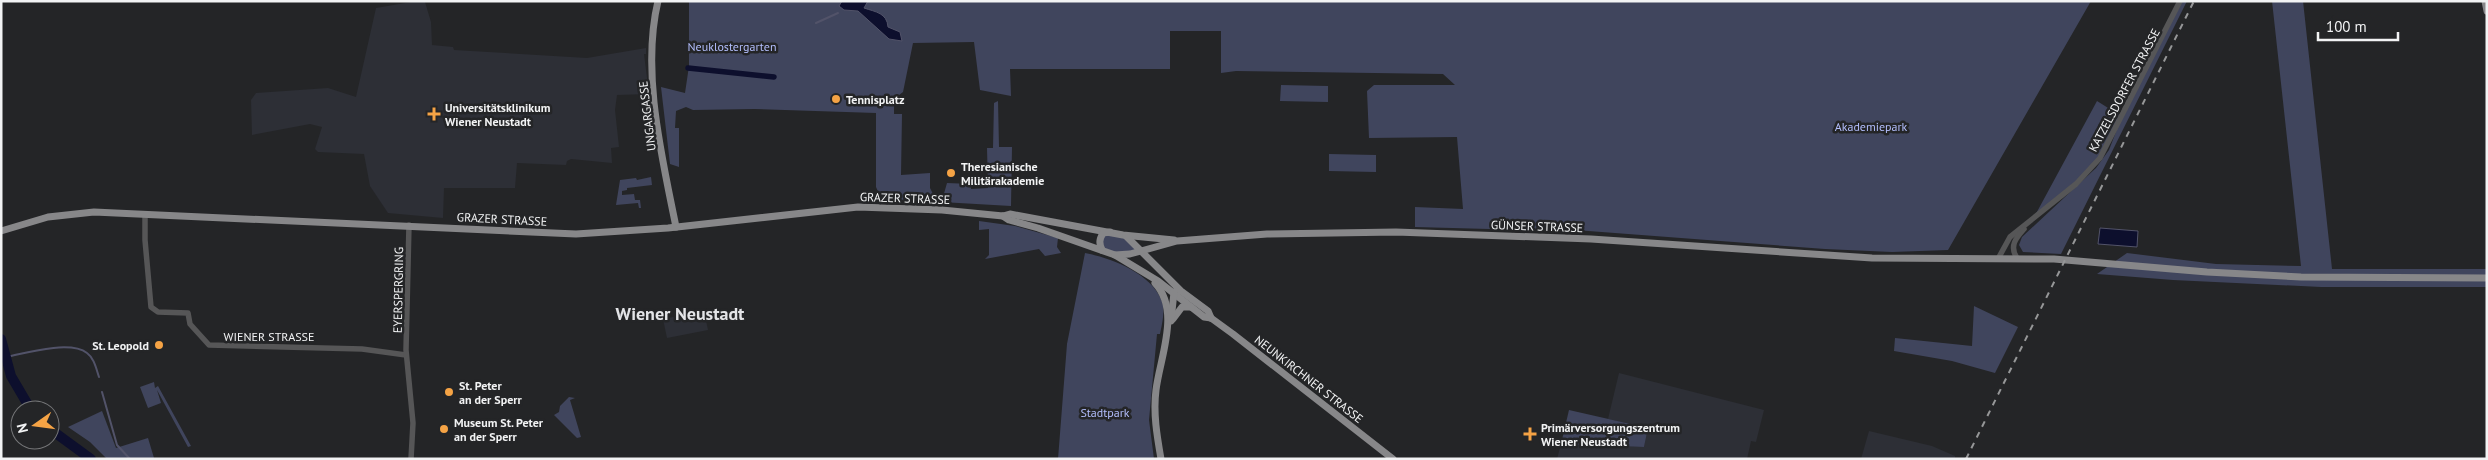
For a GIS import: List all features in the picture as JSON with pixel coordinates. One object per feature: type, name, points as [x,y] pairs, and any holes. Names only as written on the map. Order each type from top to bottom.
[{"type":"main road","name":"UNGARGASSE","points":[[658,1],[652,41],[656,104],[676,227]]},
{"type":"main road","points":[[2485,1],[2487,11]]},
{"type":"main road","name":"GRAZER STRASSE","points":[[1,231],[48,217],[81,213],[409,225],[576,234],[676,227],[858,207],[942,210],[1003,216],[1010,214],[1110,232],[1177,240]]},
{"type":"main road","name":"GRAZER STRASSE","points":[[1003,216],[1116,255]]},
{"type":"main road","points":[[1102,250],[1099,244],[1101,237],[1103,233],[1110,232]]},
{"type":"main road","name":"GÜNSER STRASSE","points":[[1177,240],[1267,234],[1396,232],[1592,239],[1896,258],[1999,257],[2301,277],[2487,278]]},
{"type":"main road","points":[[1123,234],[1131,239],[1170,282],[1177,293],[1156,391],[1156,418],[1161,459]]},
{"type":"main road","points":[[1116,255],[1130,254],[1177,240]]},
{"type":"main road","points":[[1153,265],[1153,252],[1158,246]]},
{"type":"main road","name":"NEUNKIRCHNER STRASSE","points":[[1116,255],[1208,311],[1211,318],[1393,459]]},
{"type":"main road","points":[[1152,278],[1166,300],[1169,325]]},
{"type":"main road","points":[[1166,300],[1177,293]]},
{"type":"main road","name":"NEUNKIRCHNER STRASSE","points":[[1177,293],[1204,317],[1211,318]]},
{"type":"main road","points":[[1169,325],[1182,307],[1191,307]]},
{"type":"street","name":"KATZELSDORFER STRASSE","points":[[1999,257],[2010,237],[2076,184],[2103,154],[2180,1]]},
{"type":"street","name":"WIENER STRASSE","points":[[145,215],[145,240],[151,307],[158,312],[188,313],[190,324],[209,345],[356,349],[406,355]]},
{"type":"street","name":"KATZELSDORFER STRASSE","points":[[2017,258],[2013,248],[2014,242],[2032,221]]},
{"type":"street","name":"EYERSPERGRING","points":[[409,225],[406,355],[413,424],[411,459]]},
{"type":"shaded area","points":[[842,1],[868,1],[864,8],[883,16],[888,27],[900,32],[902,41],[889,39],[858,11],[844,10],[839,6]]},
{"type":"shaded area","name":"Universitätsklinikum Wiener Neustadt","points":[[411,2],[425,2],[431,22],[432,45],[453,47],[454,50],[587,58],[646,48],[646,54],[644,54],[649,94],[617,95],[615,110],[619,147],[611,148],[612,163],[571,159],[567,161],[566,165],[517,163],[515,188],[444,188],[443,218],[388,213],[370,186],[364,154],[318,152],[315,149],[322,127],[310,124],[252,135],[251,100],[256,93],[328,88],[356,97],[376,8]]},
{"type":"shaded area","points":[[2100,228],[2138,231],[2137,247],[2098,244]]},
{"type":"shaded area","points":[[704,311],[708,330],[667,338],[663,319]]},
{"type":"shaded area","points":[[1619,373],[1764,410],[1756,442],[1751,441],[1747,459],[1557,459],[1561,444],[1644,447],[1648,428],[1608,419]]},
{"type":"shaded area","points":[[1869,431],[1932,446],[1955,456],[1955,459],[1861,459]]},
{"type":"green space","name":"Akademiepark","points":[[689,1],[2091,1],[1948,250],[1892,252],[1825,249],[1562,229],[1561,231],[1415,227],[1415,207],[1463,209],[1457,137],[1369,138],[1367,91],[1374,85],[1455,85],[1443,74],[1236,71],[1221,73],[1221,31],[1170,31],[1170,69],[1010,69],[1011,96],[980,90],[974,42],[913,43],[903,92],[894,99],[894,114],[902,114],[901,175],[930,173],[930,188],[934,196],[943,197],[947,183],[971,184],[971,189],[988,188],[987,148],[993,148],[994,103],[998,101],[999,147],[1012,147],[1011,206],[889,199],[880,196],[876,187],[876,113],[754,109],[693,110],[686,107],[676,111],[675,128],[679,128],[679,167],[670,164],[661,87],[685,93],[689,66]]},
{"type":"green space","points":[[2180,1],[2187,1],[2061,254],[2023,252],[2019,245],[2022,237],[2096,168],[2109,150],[2119,124],[2094,166],[2032,221],[2097,101],[2121,116]]},
{"type":"green space","points":[[2272,1],[2303,1],[2332,269],[2487,269],[2487,287],[2321,287],[2173,280],[2097,274],[2127,253],[2216,264],[2301,266]]},
{"type":"green space","points":[[1281,85],[1328,86],[1328,102],[1280,101]]},
{"type":"green space","points":[[1329,154],[1376,155],[1376,172],[1329,171]]},
{"type":"green space","points":[[651,177],[652,185],[627,188],[627,190],[622,191],[622,195],[634,194],[635,200],[640,200],[641,208],[639,208],[638,203],[616,205],[620,180],[636,178],[637,180]]},
{"type":"green space","points":[[979,221],[1015,226],[1058,238],[1057,247],[1061,253],[1045,256],[1039,249],[985,259],[989,255],[989,229],[979,230]]},
{"type":"green space","points":[[1103,233],[1123,235],[1141,250],[1130,254],[1102,250]]},
{"type":"green space","name":"Stadtpark","points":[[1085,253],[1118,263],[1139,274],[1156,290],[1161,299],[1163,316],[1160,334],[1157,334],[1149,420],[1154,459],[1058,459],[1067,344]]},
{"type":"green space","points":[[1974,306],[2018,327],[1995,373],[1952,361],[1894,351],[1895,338],[1972,346]]},
{"type":"green space","points":[[154,382],[155,388],[158,386],[191,446],[188,447],[157,390],[161,403],[148,408],[140,387]]},
{"type":"green space","points":[[569,397],[575,398],[570,400],[581,437],[577,438],[554,415],[559,412],[560,406]]},
{"type":"green space","points":[[1569,410],[1648,428],[1644,447],[1561,444]]},
{"type":"green space","points":[[102,411],[116,448],[148,438],[154,458],[158,459],[107,459],[90,442],[68,427]]},
{"type":"waterway","points":[[816,23],[838,13]]},
{"type":"waterway","points":[[688,68],[774,77]]},
{"type":"waterway","points":[[1,339],[11,376],[25,400]]},
{"type":"waterway","points":[[6,357],[59,347],[79,349],[87,353],[95,363],[99,377]]},
{"type":"waterway","points":[[102,392],[117,445],[130,459]]},
{"type":"waterway","points":[[60,436],[91,459]]},
{"type":"railway","points":[[1966,459],[2194,1]]},
{"type":"place","name":"Tennisplatz","points":[[836,99]]},
{"type":"place","name":"Universitätsklinikum Wiener Neustadt","points":[[434,114]]},
{"type":"place","name":"Theresianische Militärakademie","points":[[951,173]]},
{"type":"place","name":"St. Leopold","points":[[159,345]]},
{"type":"place","name":"St. Peter an der Sperr","points":[[449,392]]},
{"type":"place","name":"Museum St. Peter an der Sperr","points":[[444,429]]},
{"type":"place","name":"Primärversorgungszentrum Wiener Neustadt","points":[[1530,434]]},
{"type":"district","name":"Wiener Neustadt","points":[[680,313]]},
{"type":"park label","name":"Neuklostergarten","points":[[732,46]]}]
